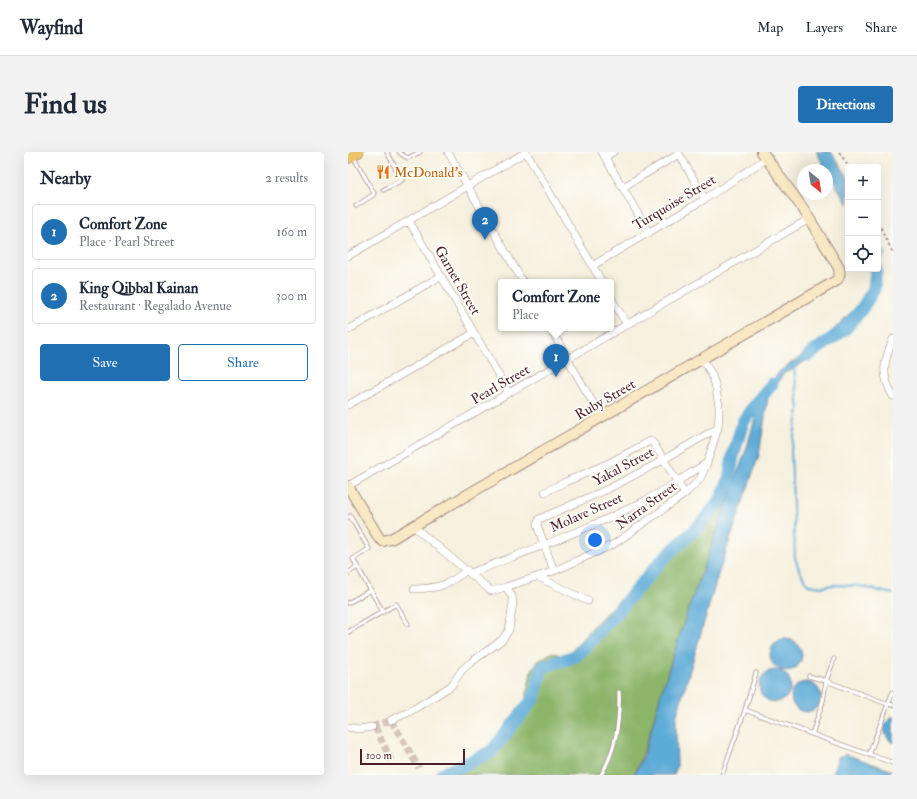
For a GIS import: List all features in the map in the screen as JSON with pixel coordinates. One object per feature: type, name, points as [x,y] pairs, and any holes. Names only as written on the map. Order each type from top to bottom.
[{"type":"street","points":[[448,152],[521,279]]},
{"type":"street","points":[[348,256],[526,152],[600,279]]},
{"type":"street","points":[[614,152],[603,155],[649,233]]},
{"type":"street","points":[[623,188],[679,153],[705,198]]},
{"type":"street","points":[[765,155],[809,219]]},
{"type":"street","name":"Turquoise Street","points":[[592,266],[705,198],[765,155]]},
{"type":"street","name":"Ruby Street","points":[[348,486],[376,534],[382,541],[390,539],[833,284],[839,278],[840,273],[809,219]]},
{"type":"street","name":"Pearl Street","points":[[348,486],[568,360],[809,219]]},
{"type":"street","name":"Garnet Street","points":[[409,221],[509,393]]},
{"type":"street","points":[[348,330],[441,276]]},
{"type":"street","points":[[614,303],[627,325]]},
{"type":"street","points":[[552,331],[601,417]]},
{"type":"street","points":[[348,405],[474,333]]},
{"type":"street","points":[[893,339],[885,362],[884,372],[887,386],[893,396]]},
{"type":"street","name":"Narra Street","points":[[413,526],[469,571],[491,591],[554,571],[614,544],[685,494],[700,479],[707,463],[718,428],[719,406],[712,375],[703,359]]},
{"type":"street","name":"Yakal Street","points":[[544,545],[537,525],[539,519],[608,489],[663,460],[718,428]]},
{"type":"street","points":[[545,492],[609,463],[650,441],[654,444],[685,494]]},
{"type":"street","name":"Molave Street","points":[[414,589],[442,586],[469,571],[544,545],[634,506],[707,463]]},
{"type":"street","points":[[544,545],[554,571]]},
{"type":"street","points":[[538,577],[588,601]]},
{"type":"street","points":[[391,720],[409,712],[451,686],[462,670],[502,640],[508,630],[513,603],[512,596],[506,587]]},
{"type":"street","points":[[348,727],[359,729],[372,727]]},
{"type":"lane","points":[[383,190],[402,180],[387,152]]},
{"type":"lane","points":[[399,152],[408,158],[420,152]]},
{"type":"lane","points":[[353,155],[374,195],[356,206]]},
{"type":"lane","points":[[348,517],[350,516],[369,550],[353,559],[383,612]]},
{"type":"lane","points":[[348,573],[358,568]]},
{"type":"lane","points":[[348,603],[371,590]]},
{"type":"lane","points":[[348,632],[396,604],[408,624]]},
{"type":"lane","points":[[812,734],[823,701],[826,681],[834,659]]},
{"type":"lane","points":[[722,775],[756,673]]},
{"type":"lane","points":[[809,676],[893,705]]},
{"type":"lane","points":[[601,775],[611,753],[616,733],[619,718],[619,692]]},
{"type":"lane","points":[[869,754],[893,692]]},
{"type":"lane","points":[[744,710],[893,763]]},
{"type":"path","points":[[840,152],[847,164]]},
{"type":"path","points":[[881,228],[893,251]]},
{"type":"green space","points":[[727,502],[667,674],[644,750],[634,775],[441,775],[491,752],[506,725],[525,703],[531,671],[538,661],[552,652],[566,658],[596,623],[631,591],[709,507]]},
{"type":"water","points":[[816,152],[831,152],[845,173],[845,200],[833,180],[833,164],[823,164]]},
{"type":"water","points":[[881,245],[885,253],[881,261]]},
{"type":"water","points":[[873,272],[879,272],[876,289],[811,357],[792,370],[784,373],[768,398],[759,455],[718,575],[676,718],[677,766],[674,775],[634,775],[644,755],[660,697],[685,619],[747,447],[761,396],[780,371],[807,352],[815,349],[856,307],[873,287]]},
{"type":"water","points":[[786,639],[797,644],[802,655],[797,666],[786,671],[775,666],[770,655],[775,644]]},
{"type":"water","points":[[775,670],[784,673],[788,677],[791,686],[788,695],[784,699],[775,702],[766,699],[762,695],[759,686],[762,677],[766,673]]},
{"type":"water","points":[[806,682],[817,686],[821,697],[817,708],[806,712],[795,708],[791,697],[795,686]]},
{"type":"water","points":[[893,716],[893,743],[889,740],[885,733],[885,726],[889,719]]},
{"type":"water","points":[[845,754],[893,771],[893,775],[832,775],[838,757]]},
{"type":"waterway","points":[[809,355],[845,329],[861,310],[874,289],[876,272]]},
{"type":"waterway","points":[[794,367],[799,410],[791,450],[795,558],[800,572],[808,585],[822,587],[833,585],[859,586],[893,594]]},
{"type":"waterway","points":[[441,775],[491,752],[534,698],[542,667],[576,656],[618,611],[661,561],[700,525],[720,501],[729,480],[733,456],[743,422],[772,384]]},
{"type":"tunnel","points":[[372,727],[391,720],[419,768]]},
{"type":"tunnel","points":[[375,727],[391,760]]},
{"type":"place","name":"McDonald's","points":[[383,172]]},
{"type":"place","name":"King Qibbal Kainan","points":[[485,240]]},
{"type":"place","name":"Comfort Zone","points":[[556,377]]}]
